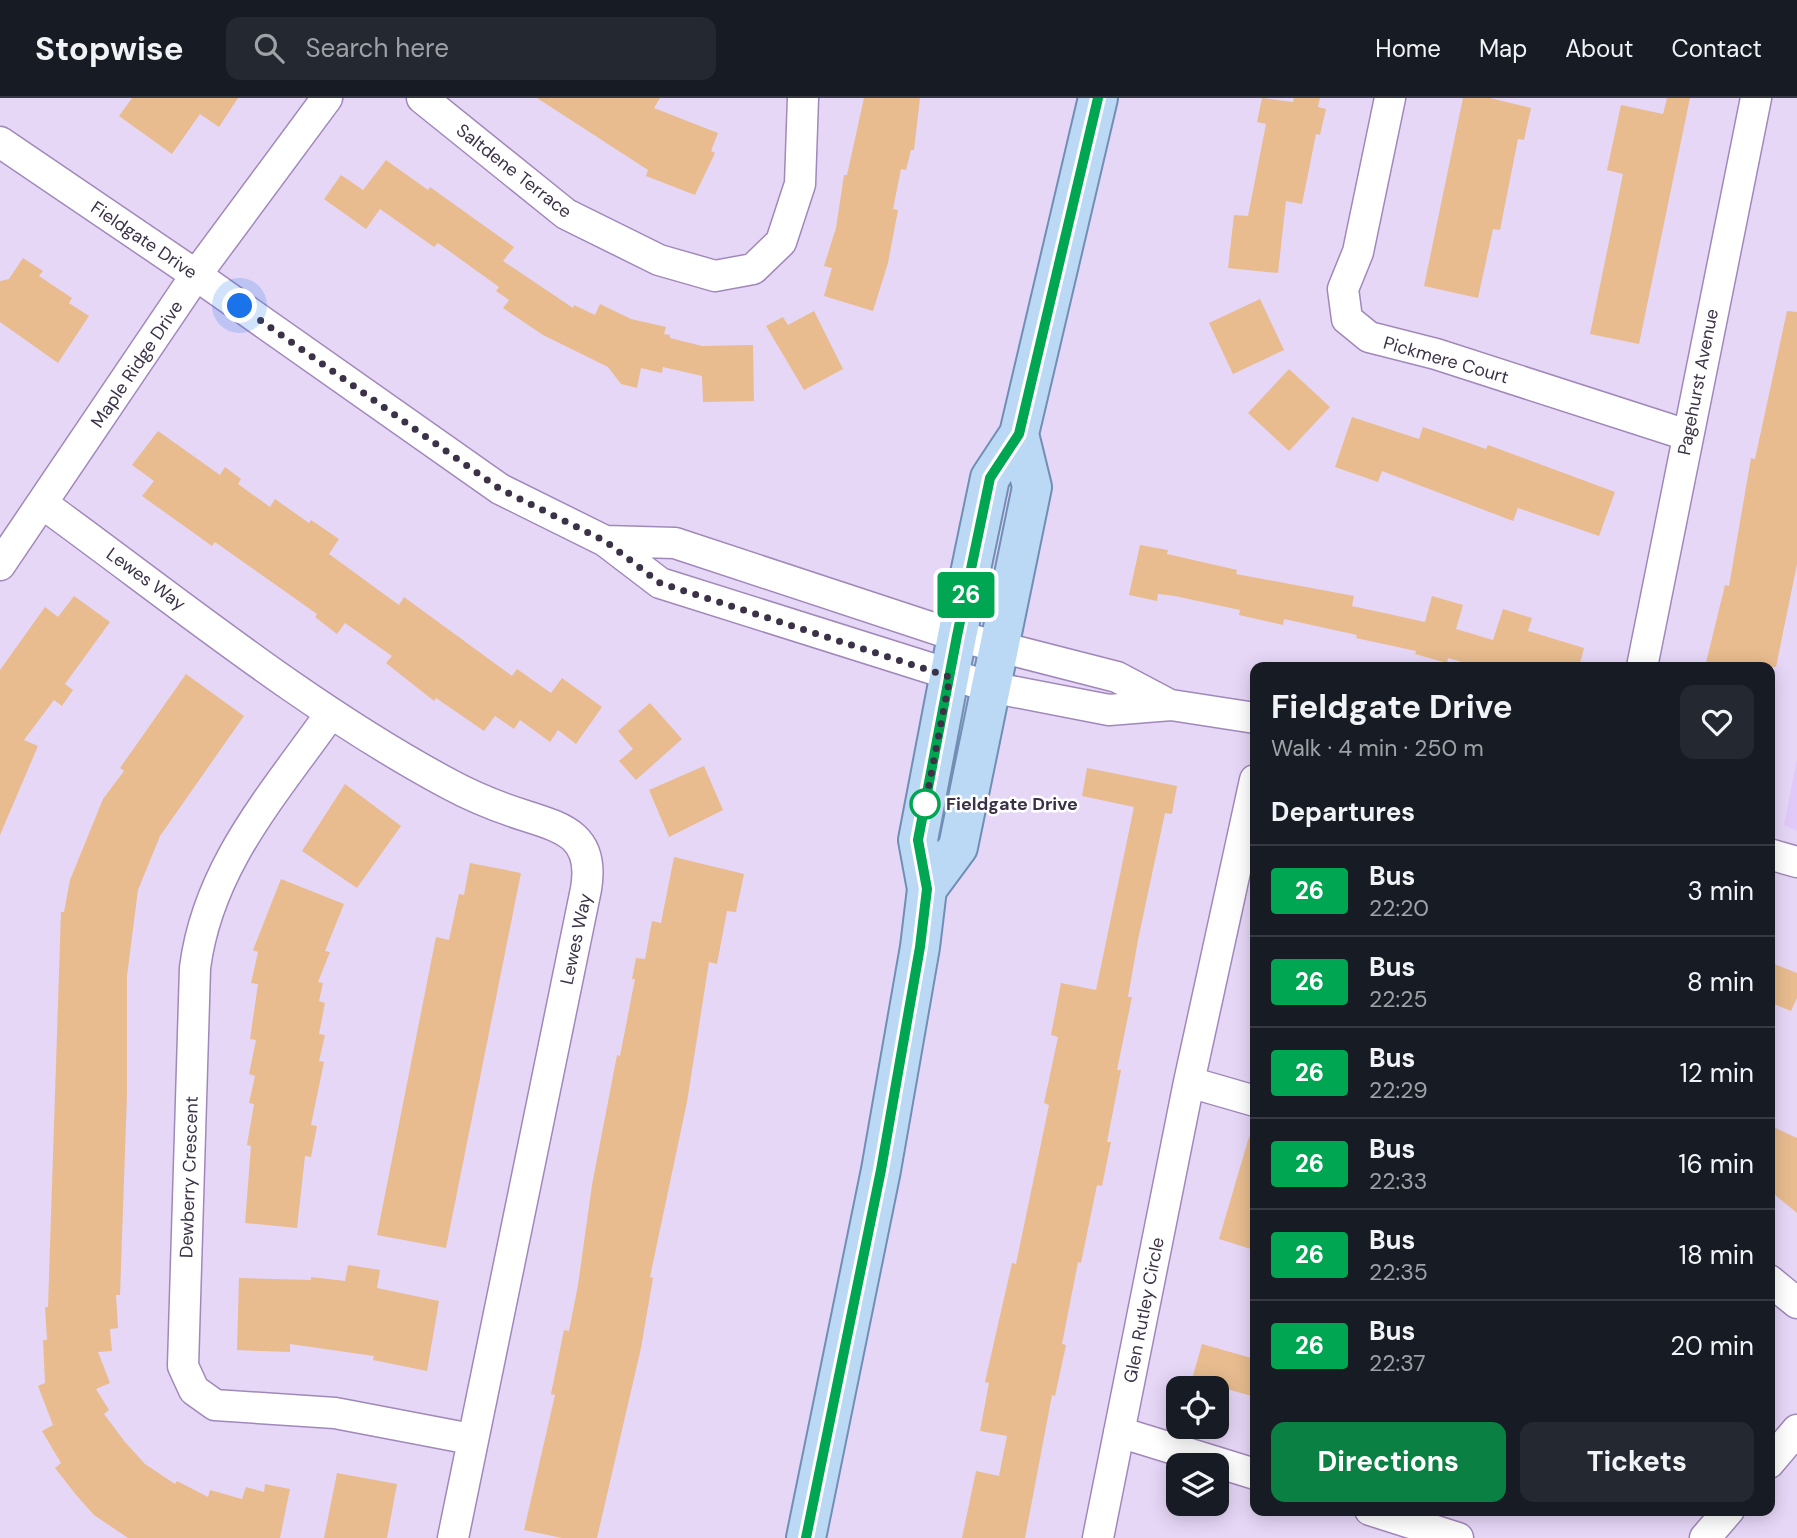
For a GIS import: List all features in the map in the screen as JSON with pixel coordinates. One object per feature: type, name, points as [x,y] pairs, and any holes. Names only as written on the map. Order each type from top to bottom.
[{"type":"main road","points":[[806,1538],[881,1170],[927,889],[918,840],[957,636],[990,478],[1019,434],[1098,98]]},
{"type":"main road","points":[[927,889],[958,847],[1032,487],[1019,434]]},
{"type":"street","name":"Maple Ridge Drive","points":[[0,565],[197,275],[327,98]]},
{"type":"street","name":"Saltdene Terrace","points":[[422,98],[566,214],[659,260],[715,276],[753,269],[781,242],[800,184],[803,98]]},
{"type":"street","name":"Pickmere Court","points":[[1390,98],[1358,252],[1343,289],[1347,319],[1369,337],[1436,354],[1687,435]]},
{"type":"street","name":"Pagehurst Avenue","points":[[1643,662],[1756,98]]},
{"type":"street","name":"Fieldgate Drive","points":[[0,142],[197,275],[500,489],[605,541],[660,583],[950,677],[990,687],[1109,710],[1171,705],[1250,717]]},
{"type":"street","name":"Lewes Way","points":[[43,504],[331,713],[449,784],[481,800],[555,823],[568,831],[581,848],[587,868],[586,889],[471,1439],[453,1538]]},
{"type":"street","name":"Fieldgate Drive","points":[[605,541],[676,543],[957,636],[1117,677],[1171,705]]},
{"type":"street","name":"Dewberry Crescent","points":[[331,713],[234,851],[215,888],[202,927],[195,968],[183,1366],[194,1390],[215,1405],[335,1413],[471,1439]]},
{"type":"street","name":"Glen Rutley Circle","points":[[1098,1538],[1189,1082],[1250,803]]},
{"type":"street","points":[[1775,855],[1797,862]]},
{"type":"street","points":[[1189,1082],[1250,1100]]},
{"type":"street","points":[[1775,1285],[1797,1303]]},
{"type":"street","points":[[1775,1456],[1797,1430]]},
{"type":"street","points":[[1119,1432],[1250,1472]]},
{"type":"street","points":[[1389,1516],[1458,1538]]},
{"type":"street","points":[[1706,1538],[1724,1516]]},
{"type":"shaded area","points":[[1797,759],[1797,831],[1784,825]]},
{"type":"building","points":[[132,98],[238,98],[219,127],[200,114],[172,154],[119,116]]},
{"type":"building","points":[[537,98],[660,98],[654,108],[718,133],[711,151],[715,153],[695,195],[646,176],[648,170]]},
{"type":"building","points":[[864,98],[920,98],[914,150],[911,150],[906,170],[901,169],[893,209],[898,210],[888,263],[873,311],[824,296],[832,268],[824,266],[836,228],[844,175],[847,175]]},
{"type":"building","points":[[1262,98],[1293,102],[1294,98],[1320,98],[1318,107],[1326,109],[1320,135],[1316,134],[1302,204],[1286,201],[1278,273],[1228,268],[1234,215],[1248,216],[1266,124],[1257,122]]},
{"type":"building","points":[[1463,98],[1490,98],[1531,108],[1524,140],[1518,139],[1500,230],[1493,229],[1478,298],[1424,286]]},
{"type":"building","points":[[1667,98],[1690,98],[1639,344],[1590,334],[1623,174],[1607,170],[1621,105],[1663,114]]},
{"type":"building","points":[[386,160],[428,190],[430,187],[514,247],[503,261],[573,308],[574,305],[595,315],[600,304],[631,319],[666,327],[664,334],[670,335],[670,338],[702,346],[753,345],[754,401],[703,402],[702,376],[663,367],[662,373],[641,368],[637,388],[621,384],[608,367],[543,335],[503,308],[509,300],[496,291],[499,287],[438,243],[434,247],[380,209],[366,229],[324,199],[341,175],[363,190]]},
{"type":"building","points":[[23,258],[43,271],[39,276],[72,298],[69,303],[89,316],[58,363],[0,322],[0,281],[9,279]]},
{"type":"building","points":[[1260,299],[1284,350],[1233,374],[1209,323]]},
{"type":"building","points":[[814,311],[843,369],[804,390],[766,326],[783,317],[788,325]]},
{"type":"building","points":[[1787,311],[1797,312],[1797,564],[1776,667],[1775,662],[1706,662],[1725,585],[1729,586],[1751,458],[1755,459]]},
{"type":"building","points":[[1289,369],[1330,407],[1289,451],[1248,413]]},
{"type":"building","points":[[1352,417],[1419,439],[1423,427],[1486,449],[1488,445],[1615,492],[1599,536],[1518,508],[1513,521],[1382,471],[1378,482],[1335,467]]},
{"type":"building","points":[[158,431],[220,475],[225,467],[241,479],[238,484],[270,507],[275,499],[309,523],[311,520],[339,539],[329,554],[399,605],[404,597],[512,676],[517,669],[551,693],[562,678],[602,707],[576,744],[558,730],[550,742],[520,720],[514,729],[495,716],[484,731],[436,698],[434,701],[386,663],[392,656],[345,623],[337,634],[315,617],[317,614],[215,542],[212,546],[142,496],[154,481],[132,465]]},
{"type":"building","points":[[1140,545],[1168,550],[1167,554],[1237,570],[1236,574],[1354,596],[1352,606],[1425,622],[1432,596],[1463,605],[1456,629],[1493,640],[1503,609],[1532,618],[1528,631],[1584,648],[1580,662],[1462,662],[1448,658],[1447,662],[1443,662],[1415,654],[1416,651],[1356,638],[1357,635],[1284,619],[1283,625],[1239,615],[1240,610],[1175,596],[1158,594],[1157,601],[1129,595]]},
{"type":"building","points":[[74,596],[110,622],[65,684],[73,690],[62,706],[54,700],[24,740],[38,746],[0,835],[0,670],[45,607],[58,617]]},
{"type":"building","points":[[186,674],[244,716],[160,836],[138,890],[127,976],[127,1094],[120,1295],[116,1295],[118,1328],[110,1329],[112,1351],[98,1352],[110,1383],[96,1389],[109,1410],[104,1414],[125,1442],[145,1464],[175,1484],[177,1481],[208,1497],[210,1490],[242,1499],[246,1487],[264,1492],[265,1484],[290,1489],[280,1538],[128,1538],[94,1515],[77,1496],[55,1468],[61,1463],[42,1431],[53,1425],[38,1386],[45,1383],[43,1340],[47,1340],[45,1307],[48,1307],[61,912],[64,912],[70,880],[103,799],[124,771],[120,768]]},
{"type":"building","points":[[650,703],[682,739],[636,780],[619,761],[633,749],[618,731]]},
{"type":"building","points":[[704,766],[723,810],[669,837],[649,790]]},
{"type":"building","points":[[1087,768],[1177,786],[1172,814],[1165,813],[1138,940],[1128,997],[1132,997],[1117,1070],[1121,1070],[1107,1142],[1111,1142],[1102,1186],[1097,1185],[1081,1263],[1078,1262],[1062,1344],[1066,1345],[1055,1396],[1052,1395],[1025,1538],[962,1538],[976,1471],[999,1476],[1007,1436],[980,1431],[989,1383],[985,1382],[1012,1263],[1016,1264],[1049,1105],[1044,1103],[1058,1037],[1051,1035],[1061,983],[1096,990],[1134,807],[1082,796]]},
{"type":"building","points":[[345,784],[401,826],[357,888],[302,851]]},
{"type":"building","points":[[674,857],[744,874],[736,912],[727,911],[717,964],[709,962],[687,1102],[650,1277],[653,1278],[641,1348],[597,1538],[562,1538],[524,1530],[555,1395],[551,1394],[564,1330],[569,1331],[592,1185],[635,979],[632,979],[636,958],[645,959],[652,921],[661,923]]},
{"type":"building","points":[[470,863],[521,873],[446,1248],[377,1235],[436,937],[449,940],[459,894],[464,895]]},
{"type":"building","points":[[281,879],[344,904],[325,951],[330,952],[318,982],[323,983],[319,1001],[325,1003],[319,1034],[325,1035],[319,1061],[324,1062],[311,1125],[317,1126],[311,1157],[305,1156],[297,1228],[245,1223],[251,1146],[247,1145],[254,1104],[249,1103],[255,1076],[249,1074],[256,1040],[250,1039],[258,984],[251,983],[258,952],[253,950]]},
{"type":"building","points":[[1775,964],[1797,973],[1797,998],[1791,1011],[1775,1004]]},
{"type":"building","points":[[1775,1128],[1797,1138],[1797,1213],[1775,1195]]},
{"type":"building","points":[[1249,1137],[1250,1137],[1250,1249],[1219,1239]]},
{"type":"building","points":[[348,1265],[380,1270],[377,1288],[439,1301],[427,1371],[373,1360],[374,1356],[290,1344],[290,1352],[237,1350],[239,1278],[311,1280],[311,1277],[345,1281]]},
{"type":"building","points":[[1202,1344],[1250,1358],[1250,1396],[1229,1390],[1229,1376],[1193,1376]]},
{"type":"building","points":[[337,1473],[397,1484],[387,1538],[324,1538]]},
{"type":"bus line","name":"26","points":[[806,1538],[881,1170],[920,947],[927,889],[918,840],[957,636],[990,478],[1019,434],[1098,98]]},
{"type":"place","name":"Fieldgate Drive","points":[[925,804]]},
{"type":"route","points":[[240,306],[500,489],[605,541],[660,583],[950,677],[923,816],[925,804]]}]
